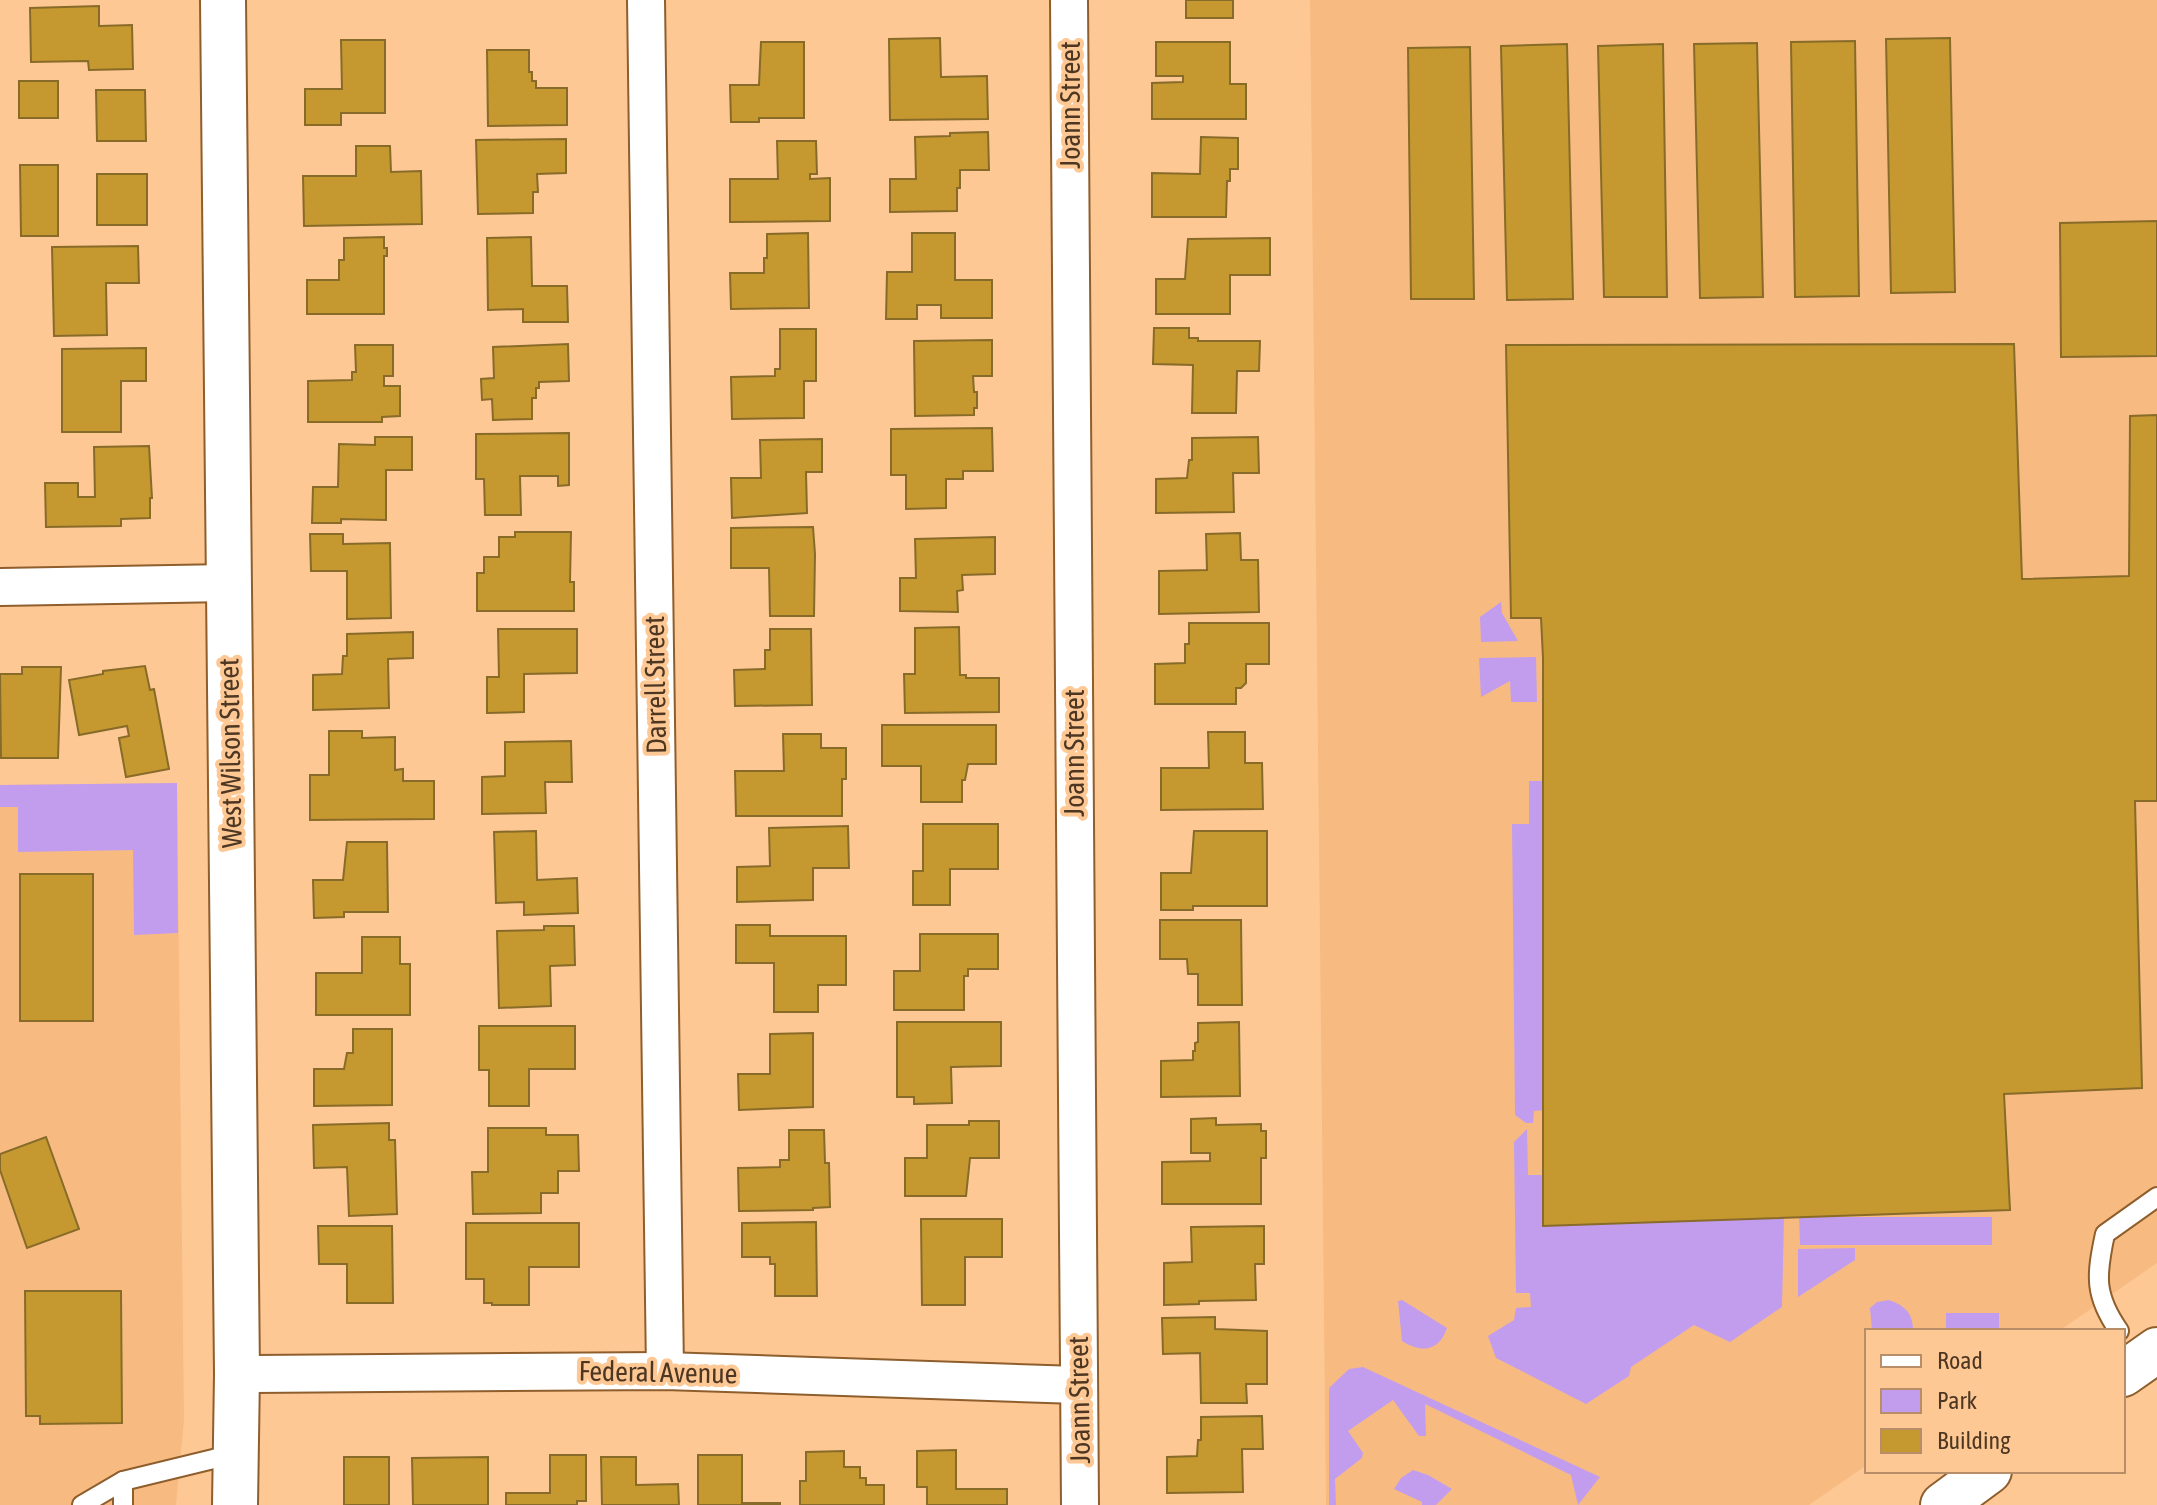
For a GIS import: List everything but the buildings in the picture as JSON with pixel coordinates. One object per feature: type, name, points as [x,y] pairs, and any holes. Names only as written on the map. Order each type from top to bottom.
[{"type":"street","name":"West Wilson Street","points":[[223,0],[237,1374],[235,1505]]},
{"type":"street","name":"Darrell Street","points":[[646,0],[665,1371]]},
{"type":"street","name":"Joann Street","points":[[1069,0],[1080,1505]]},
{"type":"street","points":[[0,587],[228,583]]},
{"type":"street","name":"Federal Avenue","points":[[237,1374],[665,1371],[1078,1385]]},
{"type":"street","points":[[1943,1505],[1986,1473]]},
{"type":"lane","points":[[2117,1329],[2102,1307],[2098,1267],[2105,1234],[2157,1197]]},
{"type":"lane","points":[[82,1505],[123,1481],[234,1454]]},
{"type":"lane","points":[[123,1481],[123,1505]]},
{"type":"shaded area","points":[[1310,0],[2157,0],[2157,1263],[2062,1329],[1865,1329],[1865,1466],[1809,1505],[1326,1505]]},
{"type":"shaded area","points":[[177,783],[184,1420],[176,1505],[0,1505],[0,785]]},
{"type":"green space","points":[[1501,602],[1502,613],[1518,641],[1481,642],[1480,617]]},
{"type":"green space","points":[[1536,657],[1537,702],[1511,702],[1510,681],[1481,697],[1479,658]]},
{"type":"green space","points":[[1529,781],[1543,781],[1546,1110],[1534,1111],[1533,1123],[1526,1123],[1515,1115],[1512,824],[1529,824]]},
{"type":"green space","points":[[177,783],[178,933],[134,935],[133,850],[18,852],[18,807],[0,807],[0,785]]},
{"type":"green space","points":[[1527,1129],[1528,1175],[1543,1175],[1784,1218],[1782,1307],[1730,1342],[1694,1325],[1631,1367],[1629,1376],[1586,1404],[1496,1358],[1488,1336],[1514,1320],[1516,1308],[1531,1307],[1530,1293],[1516,1293],[1514,1142]]},
{"type":"green space","points":[[1799,1217],[1992,1217],[1992,1245],[1800,1245]]},
{"type":"green space","points":[[1855,1248],[1855,1260],[1798,1297],[1798,1249]]},
{"type":"green space","points":[[1402,1300],[1447,1328],[1434,1346],[1422,1348],[1402,1341],[1398,1301]]},
{"type":"green space","points":[[1889,1300],[1900,1305],[1912,1319],[1913,1329],[1872,1329],[1870,1308],[1877,1302]]},
{"type":"green space","points":[[1946,1313],[1999,1313],[1999,1329],[1946,1329]]},
{"type":"green space","points":[[1363,1367],[1600,1477],[1578,1505],[1571,1475],[1425,1404],[1426,1436],[1419,1436],[1393,1400],[1348,1431],[1363,1453],[1362,1458],[1335,1479],[1336,1505],[1329,1505],[1329,1388],[1349,1369]]},
{"type":"green space","points":[[1413,1470],[1452,1489],[1436,1505],[1422,1505],[1422,1502],[1394,1489],[1401,1478]]}]
